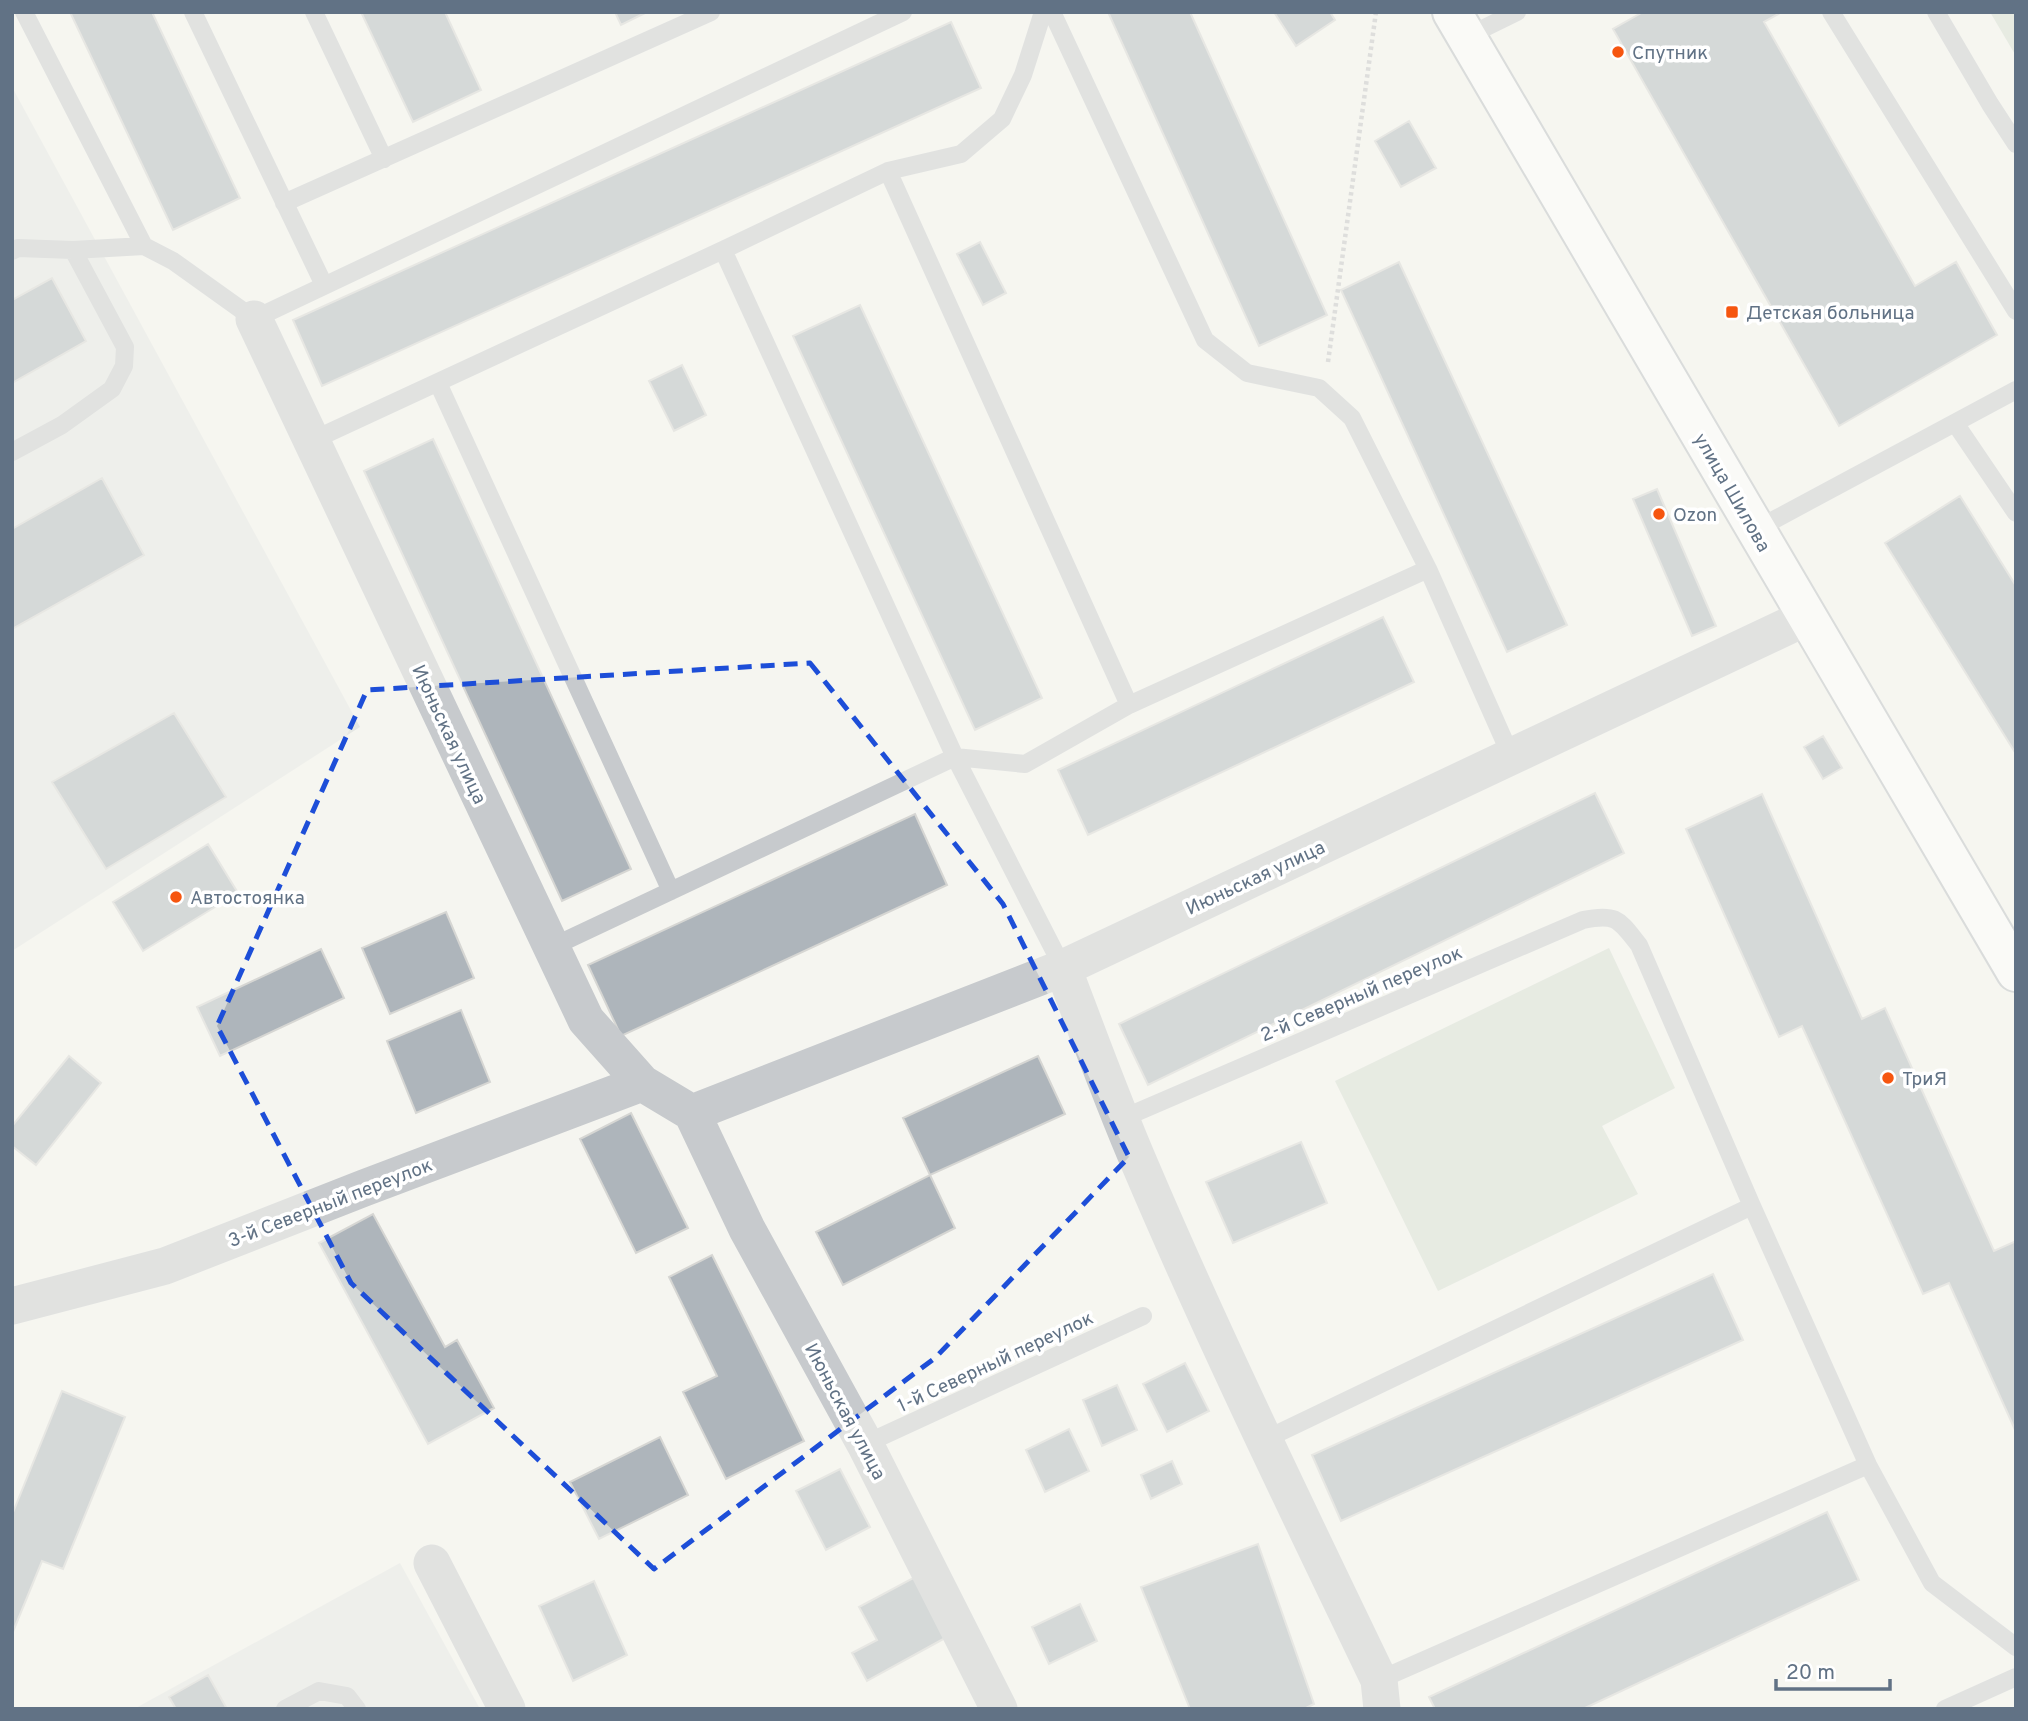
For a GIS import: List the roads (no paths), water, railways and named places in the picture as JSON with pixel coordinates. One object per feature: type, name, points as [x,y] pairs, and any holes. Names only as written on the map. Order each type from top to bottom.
[{"type":"main road","name":"улица Шилова","points":[[1459,24],[2016,972]]},
{"type":"street","name":"Июньская улица","points":[[254,319],[586,1020],[642,1083],[692,1113],[747,1229],[865,1444],[999,1709]]},
{"type":"street","name":"Июньская улица","points":[[692,1113],[1062,968],[1807,617]]},
{"type":"street","points":[[1062,968],[1121,1119],[1188,1276],[1381,1694]]},
{"type":"street","name":"3-й Северный переулок","points":[[12,1306],[165,1266],[642,1083]]},
{"type":"street","points":[[432,1563],[507,1709]]},
{"type":"lane","points":[[23,12],[144,246]]},
{"type":"lane","points":[[192,12],[324,285]]},
{"type":"lane","points":[[314,12],[384,159]]},
{"type":"lane","points":[[284,203],[711,12]]},
{"type":"lane","points":[[14,246],[73,250],[144,246],[173,261],[254,319],[903,12]]},
{"type":"lane","points":[[312,441],[888,171],[961,154],[1002,119],[1023,75],[1043,12]]},
{"type":"lane","points":[[1052,12],[1205,340],[1247,373],[1319,388],[1352,418],[1429,569],[1511,756]]},
{"type":"lane","points":[[1459,24],[1517,12]]},
{"type":"lane","points":[[1830,12],[2016,311]]},
{"type":"lane","points":[[1936,12],[2016,144]]},
{"type":"lane","points":[[888,171],[1129,705]]},
{"type":"lane","points":[[12,452],[62,425],[112,389],[124,366],[125,347],[73,250]]},
{"type":"lane","points":[[723,250],[955,757],[1062,968]]},
{"type":"lane","points":[[438,383],[671,891]]},
{"type":"lane","points":[[1755,530],[2016,390]]},
{"type":"lane","points":[[1955,423],[2016,513]]},
{"type":"lane","points":[[552,947],[955,757],[1025,764],[1129,705],[1429,569]]},
{"type":"lane","name":"2-й Северный переулок","points":[[1121,1119],[1583,920],[1603,916],[1620,921],[1639,945],[1752,1206]]},
{"type":"lane","points":[[1264,1440],[1752,1206],[1868,1465],[1932,1583],[2016,1647]]},
{"type":"lane","name":"1-й Северный переулок","points":[[865,1444],[1143,1316]]},
{"type":"lane","points":[[1381,1694],[1868,1465]]},
{"type":"lane","points":[[1945,1709],[2016,1677]]},
{"type":"lane","points":[[285,1709],[319,1691],[346,1696],[357,1709]]},
{"type":"place","name":"Спутник","points":[[1618,52]]},
{"type":"place","name":"Детская больница","points":[[1732,312]]},
{"type":"place","name":"Ozon","points":[[1659,514]]},
{"type":"place","name":"Автостоянка","points":[[176,897]]},
{"type":"place","name":"ТриЯ","points":[[1888,1078]]}]
